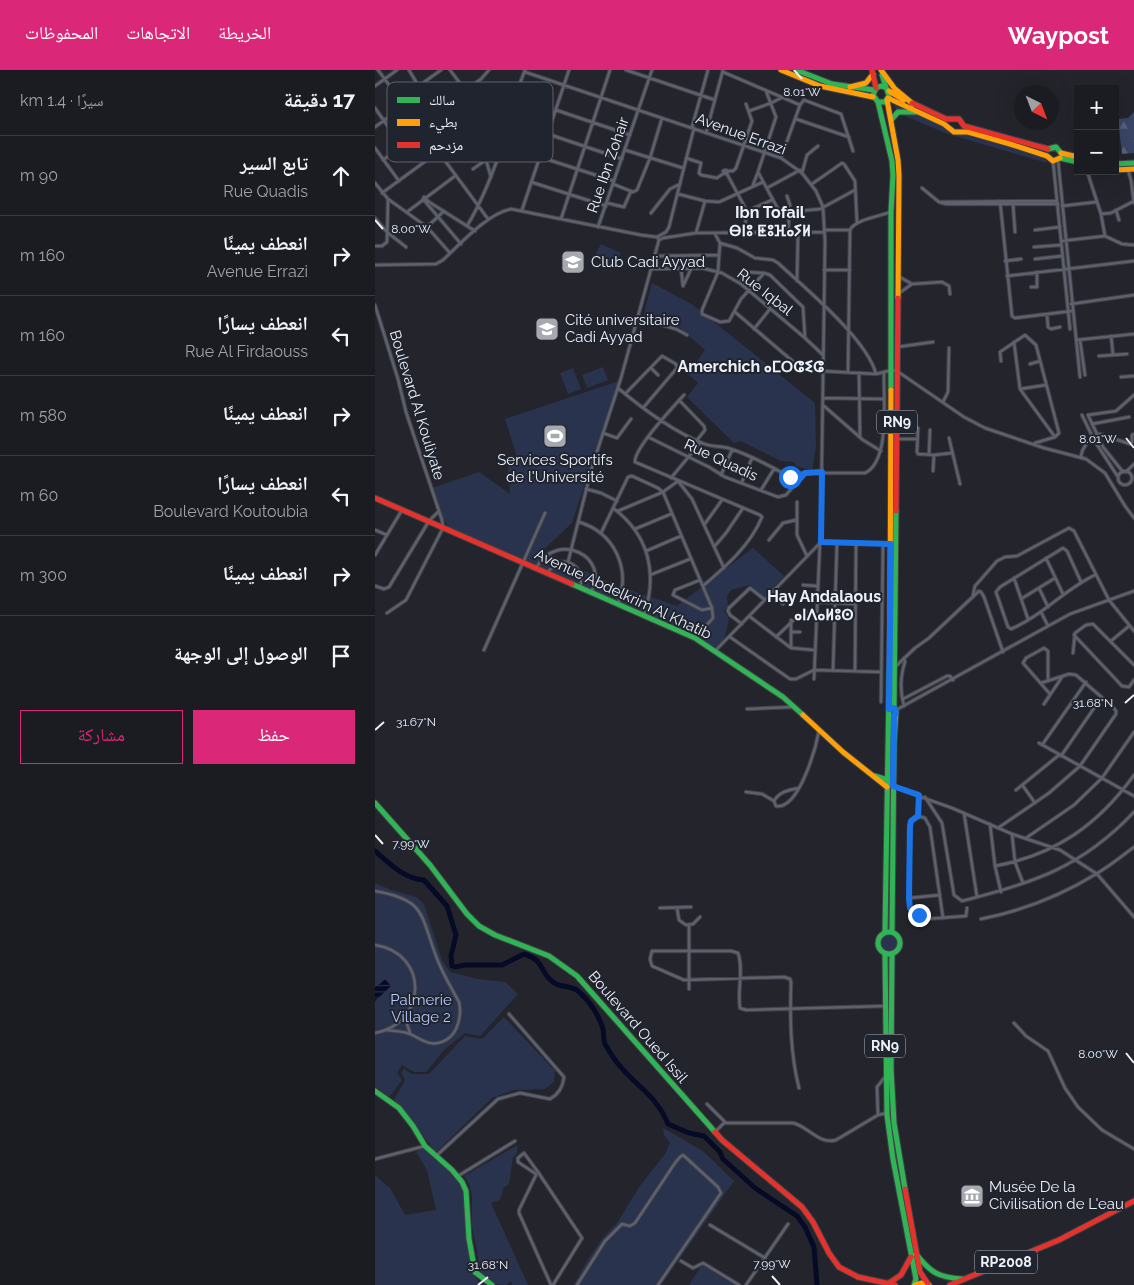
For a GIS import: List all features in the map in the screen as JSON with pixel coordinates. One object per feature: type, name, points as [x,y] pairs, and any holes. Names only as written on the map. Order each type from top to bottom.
[{"type":"main road","points":[[781,70],[820,86],[873,97],[878,102],[887,99],[944,124],[956,133],[962,129],[1048,152],[1058,158],[1074,161]]},
{"type":"main road","points":[[796,70],[832,84],[875,89],[881,86],[913,104],[946,119],[961,120],[962,129]]},
{"type":"main road","points":[[881,70],[895,90],[913,104]]},
{"type":"main road","name":"RN9","points":[[881,70],[887,89],[890,122],[898,160],[899,176],[897,346],[891,544],[892,711],[890,787],[885,932],[879,938],[878,945],[885,954],[885,1077],[887,1113],[893,1159],[914,1254],[921,1272],[929,1285]]},
{"type":"main road","points":[[873,72],[875,89],[873,97]]},
{"type":"main road","points":[[850,87],[867,83],[873,72]]},
{"type":"main road","name":"RN9","points":[[878,102],[892,161],[893,175],[891,212],[897,439],[895,666],[888,780],[890,787],[892,932],[898,936],[900,943],[898,950],[892,954],[891,1087],[893,1116],[914,1254],[915,1285],[921,1283],[929,1285]]},
{"type":"main road","points":[[890,122],[893,114],[897,112],[917,112]]},
{"type":"main road","points":[[951,130],[950,124],[953,120]]},
{"type":"main road","points":[[1048,152],[1056,147],[1058,158]]},
{"type":"main road","points":[[1058,158],[1074,157]]},
{"type":"main road","points":[[1119,164],[1134,163]]},
{"type":"main road","name":"Avenue Abdelkrim Al Khatib","points":[[375,498],[695,638],[772,689],[843,752],[890,787]]},
{"type":"main road","name":"Avenue Abdelkrim Al Khatib","points":[[875,776],[888,780]]},
{"type":"main road","name":"Boulevard Oued Issil","points":[[375,804],[430,865],[467,914],[479,926],[495,935],[549,956],[577,976],[715,1132],[731,1148],[801,1207],[813,1222],[829,1253],[839,1267],[879,1285]]},
{"type":"main road","points":[[885,932],[892,932]]},
{"type":"main road","points":[[885,954],[892,954]]},
{"type":"main road","points":[[375,1090],[399,1108],[425,1146],[458,1176],[466,1191],[469,1239],[475,1272],[492,1285]]},
{"type":"main road","name":"RP2008","points":[[952,1285],[1059,1240],[1134,1202]]},
{"type":"main road","points":[[887,1283],[901,1275],[914,1254],[928,1269],[938,1276],[963,1280]]},
{"type":"main road","name":"Boulevard Oued Issil","points":[[871,1281],[895,1285]]},
{"type":"street","points":[[378,70],[387,83]]},
{"type":"street","points":[[375,86],[397,70]]},
{"type":"street","points":[[409,70],[416,82]]},
{"type":"street","points":[[425,82],[441,70]]},
{"type":"street","points":[[450,70],[460,82]]},
{"type":"street","points":[[477,82],[489,70]]},
{"type":"street","points":[[553,119],[569,70]]},
{"type":"street","points":[[561,219],[610,70]]},
{"type":"street","points":[[626,70],[715,100]]},
{"type":"street","name":"Rue Ibn Zohair","points":[[598,227],[652,70]]},
{"type":"street","points":[[568,562],[586,489],[618,388],[660,237],[669,227],[708,70]]},
{"type":"street","name":"Avenue Errazi","points":[[525,71],[781,158],[801,172],[812,184],[823,207],[824,306],[821,542],[817,586],[814,679]]},
{"type":"street","points":[[706,133],[723,71],[800,105]]},
{"type":"street","points":[[753,185],[776,117],[766,91]]},
{"type":"street","points":[[749,111],[781,98]]},
{"type":"street","points":[[781,158],[800,105],[804,100],[840,112],[843,115],[853,151]]},
{"type":"street","points":[[686,158],[701,163],[699,173],[701,175],[717,178],[733,171],[736,168],[752,120],[746,104]]},
{"type":"street","points":[[375,108],[387,124]]},
{"type":"street","points":[[556,110],[630,135]]},
{"type":"street","points":[[375,127],[387,118]]},
{"type":"street","points":[[553,162],[614,182],[635,192],[650,158],[662,118]]},
{"type":"street","points":[[796,118],[849,137]]},
{"type":"street","points":[[553,136],[622,159]]},
{"type":"street","points":[[767,188],[801,172],[809,152],[818,146]]},
{"type":"street","points":[[375,148],[399,181]]},
{"type":"street","points":[[625,150],[684,168]]},
{"type":"street","points":[[383,160],[387,157]]},
{"type":"street","points":[[1058,158],[1061,243],[1070,329]]},
{"type":"street","points":[[382,193],[425,162]]},
{"type":"street","points":[[445,162],[489,220]]},
{"type":"street","points":[[473,169],[483,162]]},
{"type":"street","points":[[487,162],[491,178]]},
{"type":"street","points":[[467,226],[478,207],[497,162]]},
{"type":"street","points":[[522,210],[538,162]]},
{"type":"street","points":[[812,184],[843,163],[854,179],[857,223]]},
{"type":"street","points":[[1101,214],[1111,213],[1134,200],[1131,169]]},
{"type":"street","points":[[758,172],[779,210],[789,212],[812,211],[855,190]]},
{"type":"street","points":[[726,173],[747,212],[743,233]]},
{"type":"street","points":[[1088,175],[1101,214],[1105,236]]},
{"type":"street","points":[[407,212],[423,198],[455,176]]},
{"type":"street","points":[[531,182],[606,205],[624,208],[631,191]]},
{"type":"street","points":[[678,194],[705,201],[722,201],[763,182]]},
{"type":"street","points":[[375,183],[382,193],[427,227],[450,253]]},
{"type":"street","points":[[651,213],[670,189],[680,184]]},
{"type":"street","points":[[922,188],[939,202],[1060,203]]},
{"type":"street","points":[[787,196],[790,202],[788,232]]},
{"type":"street","points":[[375,246],[386,244],[388,198]]},
{"type":"street","points":[[423,198],[475,231]]},
{"type":"street","points":[[423,198],[461,244]]},
{"type":"street","points":[[747,212],[772,200]]},
{"type":"street","points":[[696,234],[705,201]]},
{"type":"street","points":[[1000,202],[1013,204],[1097,202]]},
{"type":"street","points":[[1000,202],[1012,317],[1072,311]]},
{"type":"street","points":[[1060,203],[1080,377]]},
{"type":"street","points":[[1013,204],[1015,232]]},
{"type":"street","points":[[375,265],[436,264],[489,220],[506,210],[522,210],[598,227],[660,237],[696,234],[850,230]]},
{"type":"street","points":[[1116,210],[1119,220]]},
{"type":"street","points":[[427,227],[443,211]]},
{"type":"street","points":[[848,372],[851,226],[891,212]]},
{"type":"street","points":[[375,218],[387,232],[406,247]]},
{"type":"street","points":[[1035,230],[1060,227]]},
{"type":"street","points":[[797,281],[798,232]]},
{"type":"street","points":[[715,234],[720,243],[718,272],[702,308],[701,312],[705,316],[720,322],[729,321],[741,299],[764,272]]},
{"type":"street","points":[[1034,248],[1065,241],[1105,236],[1122,244],[1134,245]]},
{"type":"street","points":[[720,243],[737,248],[755,258],[775,261],[849,332],[868,355],[874,365],[876,374]]},
{"type":"street","points":[[655,256],[719,255]]},
{"type":"street","points":[[1035,259],[1062,256]]},
{"type":"street","points":[[1005,261],[1021,259]]},
{"type":"street","points":[[1007,276],[1134,261]]},
{"type":"street","points":[[681,268],[683,286],[691,269]]},
{"type":"street","name":"Rue Iqbal","points":[[652,269],[705,269],[718,272],[741,284],[805,338],[823,356]]},
{"type":"street","points":[[824,270],[850,270]]},
{"type":"street","points":[[741,284],[745,272],[764,272],[770,276],[803,307],[805,338]]},
{"type":"street","points":[[1031,287],[1037,287],[1038,285],[1037,272]]},
{"type":"street","points":[[898,276],[912,284]]},
{"type":"street","points":[[898,294],[912,284],[945,282],[949,286],[950,294]]},
{"type":"street","points":[[1071,304],[1134,295]]},
{"type":"street","name":"Boulevard Al Kouliyate","points":[[375,305],[443,528]]},
{"type":"street","points":[[754,329],[771,309]]},
{"type":"street","points":[[735,312],[801,370],[876,374],[895,371],[964,417],[985,428],[1081,458],[1105,472],[1134,518]]},
{"type":"street","points":[[1047,314],[1048,327],[1051,329],[1060,327]]},
{"type":"street","points":[[638,318],[676,329],[687,335]]},
{"type":"street","points":[[1075,340],[1134,334]]},
{"type":"street","points":[[1001,362],[1000,353],[1027,335],[1036,345],[1059,430],[1055,438],[1034,443]]},
{"type":"street","points":[[1111,336],[1113,354]]},
{"type":"street","points":[[1080,340],[1085,375]]},
{"type":"street","points":[[897,346],[933,342]]},
{"type":"street","points":[[1014,342],[1020,389],[1055,438]]},
{"type":"street","points":[[943,402],[948,392],[949,348]]},
{"type":"street","points":[[1099,356],[1127,354]]},
{"type":"street","points":[[625,394],[664,355],[677,364],[678,367],[643,408]]},
{"type":"street","points":[[1029,364],[1040,362]]},
{"type":"street","points":[[651,368],[658,375]]},
{"type":"street","points":[[784,473],[867,472],[876,463],[881,452],[884,372]]},
{"type":"street","points":[[859,373],[860,437]]},
{"type":"street","points":[[1121,377],[1134,376]]},
{"type":"street","points":[[1020,389],[1047,385]]},
{"type":"street","points":[[618,388],[661,422],[701,443],[732,450],[753,458],[784,473],[797,482]]},
{"type":"street","points":[[684,395],[648,437],[638,451],[635,462],[760,515],[761,519],[743,548],[703,586]]},
{"type":"street","points":[[1114,487],[1120,483],[1127,484],[1133,476],[1125,472],[1112,459],[1095,437],[1087,416],[1089,414],[1116,411],[1134,395]]},
{"type":"street","points":[[823,398],[883,399]]},
{"type":"street","points":[[679,400],[704,426],[705,430],[697,440]]},
{"type":"street","points":[[823,405],[860,437],[881,452]]},
{"type":"street","points":[[1082,415],[1120,483]]},
{"type":"street","points":[[1091,424],[1129,417]]},
{"type":"street","points":[[603,433],[617,438],[631,419]]},
{"type":"street","points":[[917,428],[918,454],[952,453]]},
{"type":"street","points":[[929,454],[930,430]]},
{"type":"street","points":[[1081,458],[1081,453],[1085,447],[1100,434],[1130,444],[1134,434]]},
{"type":"street","name":"Rue Quadis","points":[[648,437],[687,458],[709,467],[721,475],[781,498],[785,496],[805,473]]},
{"type":"street","points":[[949,438],[960,484]]},
{"type":"street","points":[[897,439],[917,439]]},
{"type":"street","points":[[671,478],[701,443]]},
{"type":"street","points":[[721,475],[732,450]]},
{"type":"street","points":[[933,471],[934,455]]},
{"type":"street","points":[[741,482],[753,458]]},
{"type":"street","points":[[1118,477],[1134,464]]},
{"type":"street","points":[[761,490],[774,469]]},
{"type":"street","points":[[601,533],[627,478],[630,476],[663,492],[712,608],[713,618],[695,638]]},
{"type":"street","points":[[618,511],[663,492],[678,481]]},
{"type":"street","points":[[678,481],[692,498],[724,568]]},
{"type":"street","points":[[586,489],[601,493],[617,501]]},
{"type":"street","points":[[704,525],[722,500]]},
{"type":"street","points":[[797,502],[797,537],[807,556]]},
{"type":"street","points":[[613,508],[635,529],[646,551],[650,575],[649,592],[643,615]]},
{"type":"street","points":[[714,547],[743,508]]},
{"type":"street","points":[[375,556],[402,510]]},
{"type":"street","points":[[375,586],[383,589],[390,586],[429,521],[438,512]]},
{"type":"street","points":[[484,650],[545,513]]},
{"type":"street","points":[[635,529],[671,514]]},
{"type":"street","points":[[769,540],[783,523],[796,520]]},
{"type":"street","points":[[579,522],[601,533],[613,546],[621,564],[623,581],[618,604]]},
{"type":"street","points":[[387,613],[406,600],[443,528]]},
{"type":"street","points":[[973,594],[977,583],[1002,558],[1017,556],[1069,528],[1074,531],[1109,600],[1134,631]]},
{"type":"street","points":[[375,530],[387,535]]},
{"type":"street","points":[[646,551],[681,536]]},
{"type":"street","points":[[715,651],[821,542],[891,544]]},
{"type":"street","points":[[833,670],[837,542]]},
{"type":"street","points":[[855,671],[856,543]]},
{"type":"street","points":[[881,702],[883,544]]},
{"type":"street","points":[[1081,582],[1065,548],[996,590],[1010,629],[1041,612],[1063,594],[1095,575]]},
{"type":"street","points":[[536,568],[542,558],[550,552],[561,549],[572,550],[584,556],[593,567],[595,579],[591,592]]},
{"type":"street","points":[[811,552],[819,556]]},
{"type":"street","points":[[1047,558],[1063,594]]},
{"type":"street","points":[[650,575],[690,559]]},
{"type":"street","points":[[546,573],[559,562],[568,562],[580,571],[582,581],[580,587]]},
{"type":"street","points":[[1014,578],[1028,619]]},
{"type":"street","points":[[1021,598],[1055,578]]},
{"type":"street","points":[[700,580],[675,590],[673,595],[702,610],[712,608]]},
{"type":"street","points":[[803,585],[817,586]]},
{"type":"street","points":[[742,624],[730,615],[729,608],[750,588],[765,600]]},
{"type":"street","points":[[1039,588],[1048,607]]},
{"type":"street","points":[[895,666],[929,638],[973,594],[979,591],[982,593],[1003,652]]},
{"type":"street","points":[[892,711],[953,680],[1070,614],[1134,591]]},
{"type":"street","points":[[772,593],[783,604]]},
{"type":"street","points":[[817,602],[855,604]]},
{"type":"street","points":[[776,637],[791,620],[802,612],[816,611]]},
{"type":"street","points":[[1041,612],[1048,626]]},
{"type":"street","points":[[749,616],[791,648],[815,650]]},
{"type":"street","points":[[791,620],[791,648]]},
{"type":"street","points":[[1073,653],[1074,635],[1082,627],[1093,624],[1134,666]]},
{"type":"street","points":[[1111,642],[1129,626]]},
{"type":"street","points":[[791,632],[800,632]]},
{"type":"street","points":[[1074,635],[1122,686],[1129,687],[1134,680]]},
{"type":"street","points":[[730,637],[787,678],[796,679],[814,670],[881,672]]},
{"type":"street","points":[[1048,681],[1048,651],[1045,648],[1026,658],[1023,663],[1050,694]]},
{"type":"street","points":[[904,658],[905,662],[901,680],[904,706]]},
{"type":"street","points":[[998,828],[1055,788],[1080,766],[1116,714],[1113,706],[1101,698],[1079,676],[1073,674],[1062,676],[1041,684]]},
{"type":"street","points":[[903,700],[947,676],[950,676],[953,680]]},
{"type":"street","points":[[1044,704],[1062,676]]},
{"type":"street","points":[[1086,682],[1040,744],[1134,796]]},
{"type":"street","points":[[1016,790],[1060,755],[1101,698]]},
{"type":"street","points":[[747,709],[794,707]]},
{"type":"street","points":[[745,792],[762,794],[774,801],[776,806],[781,807],[799,788],[812,761],[819,730]]},
{"type":"street","points":[[1026,838],[1074,805],[1102,778],[1134,732]]},
{"type":"street","points":[[995,866],[1015,862],[1054,848],[1093,821],[1123,790],[1134,775]]},
{"type":"street","points":[[1023,785],[1035,803]]},
{"type":"street","points":[[890,787],[919,795],[1012,834],[1054,848],[1077,860],[1097,874],[1134,917]]},
{"type":"street","points":[[774,801],[778,795],[785,791],[799,788]]},
{"type":"street","points":[[918,816],[919,795]]},
{"type":"street","points":[[925,798],[942,823],[954,895],[962,901],[1001,892],[1077,860],[1107,838],[1134,812]]},
{"type":"street","points":[[964,813],[977,897]]},
{"type":"street","points":[[918,816],[925,818],[930,827],[943,918]]},
{"type":"street","points":[[918,816],[911,821],[910,826],[910,908],[924,919],[966,916],[967,908]]},
{"type":"street","points":[[990,824],[995,866],[1001,892]]},
{"type":"street","points":[[1012,834],[1015,862],[1023,884]]},
{"type":"street","points":[[981,919],[1027,906],[1071,888],[1097,874],[1134,847]]},
{"type":"street","points":[[375,891],[403,898],[416,906],[421,913],[437,960],[459,1002],[461,1014],[457,1027],[448,1039],[438,1044],[429,1044],[411,1034],[387,1030]]},
{"type":"street","points":[[909,898],[940,895]]},
{"type":"street","points":[[660,908],[691,908]]},
{"type":"street","points":[[677,908],[679,920],[683,924],[689,926],[700,917]]},
{"type":"street","points":[[689,926],[689,989]]},
{"type":"street","points":[[375,945],[386,947],[396,952],[407,962],[413,975],[415,994],[405,1018],[387,1030],[375,1033]]},
{"type":"street","points":[[799,1088],[792,1055],[790,1009],[791,982],[789,978],[739,979],[690,980],[680,979],[654,967],[651,964],[651,953],[654,951],[737,952],[739,957],[739,979],[740,1003],[742,1009],[790,1009],[886,1006]]},
{"type":"street","points":[[437,1156],[497,1099],[519,1092],[550,1099],[556,1096],[560,1090],[564,1077],[509,1014]]},
{"type":"street","points":[[405,1018],[411,1034]]},
{"type":"street","points":[[1014,1023],[1026,1036],[1048,1051],[1065,1088],[1080,1110],[1102,1130],[1134,1149]]},
{"type":"street","points":[[878,1115],[877,1087],[885,1077]]},
{"type":"street","points":[[707,1104],[725,1122],[793,1123],[802,1126],[822,1140],[831,1141],[836,1140],[878,1115],[887,1113]]},
{"type":"street","points":[[715,1132],[725,1122]]},
{"type":"street","points":[[458,1176],[515,1142]]},
{"type":"street","points":[[375,1159],[425,1146]]},
{"type":"street","points":[[537,1173],[519,1162],[518,1158],[525,1154],[582,1238],[552,1285]]},
{"type":"street","points":[[577,1285],[605,1241],[623,1224],[630,1226],[635,1223],[675,1163],[683,1155],[721,1193],[657,1285]]},
{"type":"street","points":[[537,1173],[519,1213],[552,1285]]},
{"type":"street","points":[[746,1285],[788,1224]]},
{"type":"street","points":[[711,1225],[765,1258]]},
{"type":"street","points":[[681,1261],[693,1268],[703,1264],[739,1285]]},
{"type":"green space","points":[[894,105],[945,126],[950,135],[898,113]]},
{"type":"green space","points":[[1134,112],[1134,153],[1122,154],[1119,119],[1128,118]]},
{"type":"green space","points":[[963,132],[1044,156],[1047,163],[955,136]]},
{"type":"green space","points":[[601,244],[621,253],[615,265],[595,255]]},
{"type":"green space","points":[[652,283],[693,305],[815,403],[816,446],[812,471],[796,466],[794,462],[781,461],[741,441],[734,443],[687,397],[698,383],[688,374],[705,350],[679,327],[643,317]]},
{"type":"green space","points":[[603,367],[608,380],[587,388],[582,375]]},
{"type":"green space","points":[[573,368],[581,389],[568,394],[560,373]]},
{"type":"green space","points":[[619,381],[572,523],[542,551],[613,584],[677,606],[753,548],[784,576],[764,598],[750,585],[731,590],[727,596],[728,607],[724,611],[729,619],[726,632],[723,641],[717,646],[713,647],[693,633],[523,563],[450,530],[438,509],[432,488],[479,472],[510,494],[508,468],[516,454],[505,419]]},
{"type":"green space","name":"Palmerie Village 2","points":[[375,883],[416,897],[424,904],[442,960],[450,972],[478,979],[505,982],[518,994],[480,1036],[465,1033],[445,1049],[426,1072],[414,1072],[402,1065],[397,1073],[402,1080],[389,1097],[375,1086]]},
{"type":"green space","points":[[889,933],[895,936],[898,942],[895,948],[889,951],[883,948],[880,942],[883,936]]},
{"type":"green space","points":[[504,1017],[555,1071],[554,1082],[545,1089],[514,1090],[492,1098],[436,1152],[394,1100],[405,1080],[401,1073],[404,1069],[412,1074],[429,1074],[465,1036],[482,1039]]},
{"type":"green space","points":[[663,1128],[703,1151],[734,1181],[661,1285],[574,1285],[602,1239],[617,1223],[640,1186],[665,1154],[670,1143],[664,1135]]},
{"type":"green space","points":[[518,1145],[516,1155],[513,1157],[509,1184],[504,1187],[500,1200],[491,1203],[528,1285],[511,1285],[513,1283],[511,1281],[503,1285],[486,1280],[478,1272],[478,1257],[472,1226],[472,1195],[464,1176]]},
{"type":"green space","points":[[424,1148],[453,1175],[465,1195],[468,1254],[473,1272],[482,1285],[375,1285],[375,1175],[390,1188],[405,1215],[436,1210],[427,1170],[416,1152]]},
{"type":"green space","points":[[702,1265],[734,1285],[689,1285]]},
{"type":"shaded area","points":[[385,979],[391,986],[375,1001],[375,987]]},
{"type":"waterway","points":[[375,851],[403,874],[424,880],[447,906],[456,935],[451,956],[452,966],[502,965],[524,954],[536,960],[553,982],[575,989],[582,995],[599,1018],[605,1044],[612,1055],[627,1074],[658,1106],[668,1124],[689,1133],[704,1136],[720,1152],[723,1159],[755,1188],[797,1216],[805,1227],[814,1247],[817,1285]]},
{"type":"traffic: fast","points":[[796,70],[832,84],[874,90]]},
{"type":"traffic: fast","points":[[878,102],[885,102],[889,96],[882,75]]},
{"type":"traffic: fast","points":[[885,87],[876,88],[873,95],[878,102],[892,161],[893,175],[891,212],[891,390]]},
{"type":"traffic: fast","points":[[891,120],[898,112],[916,112]]},
{"type":"traffic: fast","points":[[1048,149],[1056,147],[1061,153]]},
{"type":"traffic: fast","points":[[1060,158],[1074,161]]},
{"type":"traffic: fast","points":[[1119,164],[1134,163]]},
{"type":"traffic: fast","points":[[892,932],[896,712],[894,708],[896,511]]},
{"type":"traffic: fast","points":[[572,584],[695,638],[783,697],[803,715]]},
{"type":"traffic: fast","points":[[885,933],[890,627]]},
{"type":"traffic: fast","points":[[875,776],[888,780]]},
{"type":"traffic: fast","points":[[375,803],[430,865],[467,914],[479,926],[495,935],[549,956],[577,976],[715,1132]]},
{"type":"traffic: fast","points":[[889,932],[897,935],[900,943],[897,951],[889,954],[881,951],[878,943],[881,935],[889,932]]},
{"type":"traffic: fast","points":[[885,954],[887,1115],[893,1159],[916,1279],[914,1285]]},
{"type":"traffic: fast","points":[[892,954],[891,1069],[894,1123],[905,1189]]},
{"type":"traffic: fast","points":[[375,1091],[399,1108],[425,1146],[452,1170],[462,1182],[466,1191],[469,1239],[475,1272],[492,1285]]},
{"type":"traffic: fast","points":[[916,1254],[926,1266],[936,1273],[962,1279]]},
{"type":"traffic: slow","points":[[781,70],[820,86],[873,97]]},
{"type":"traffic: slow","points":[[881,70],[895,89],[913,104]]},
{"type":"traffic: slow","points":[[850,87],[866,83],[873,74]]},
{"type":"traffic: slow","points":[[889,91],[904,100]]},
{"type":"traffic: slow","points":[[888,98],[944,124],[954,132],[968,132],[1010,144],[1047,156],[1053,161],[1060,158]]},
{"type":"traffic: slow","points":[[887,100],[898,160],[899,176],[898,298]]},
{"type":"traffic: slow","points":[[1061,153],[1074,156]]},
{"type":"traffic: slow","points":[[1119,170],[1134,169]]},
{"type":"traffic: slow","points":[[890,627],[891,390]]},
{"type":"traffic: slow","points":[[803,715],[843,752],[887,787]]},
{"type":"traffic: slow","points":[[915,1285],[921,1283],[929,1285]]},
{"type":"traffic: jam","points":[[872,70],[876,88]]},
{"type":"traffic: jam","points":[[912,103],[946,119],[959,119],[964,126]]},
{"type":"traffic: jam","points":[[964,126],[1048,149]]},
{"type":"traffic: jam","points":[[896,511],[898,298]]},
{"type":"traffic: jam","points":[[375,498],[572,584]]},
{"type":"traffic: jam","points":[[715,1132],[802,1207],[839,1267],[858,1277],[895,1285]]},
{"type":"traffic: jam","points":[[905,1189],[920,1272],[928,1284]]},
{"type":"traffic: jam","points":[[950,1285],[1059,1240],[1134,1201]]},
{"type":"traffic: jam","points":[[889,1283],[901,1275],[911,1257]]},
{"type":"place","name":"Club Cadi Ayyad","points":[[573,262]]},
{"type":"place","name":"Cité universitaire Cadi Ayyad","points":[[547,329]]},
{"type":"place","name":"Services Sportifs de l'Université","points":[[555,436]]},
{"type":"place","name":"Musée De la Civilisation de L'eau","points":[[972,1196]]},
{"type":"district","name":"Ibn Tofail ⴱⵏⵓ ⵟⵓⴼⴰⵢⵍ","points":[[770,221]]},
{"type":"district","name":"Amerchich ⴰⵎⵔⵛⵉⵛ","points":[[751,366]]},
{"type":"district","name":"Hay Andalaous ⴰⵏⴷⴰⵍⵓⵙ","points":[[824,605]]},
{"type":"route","points":[[790,477],[797,482],[805,473],[822,472],[821,542],[891,544],[889,709],[894,708],[896,712],[894,715],[893,786],[919,795],[918,816],[911,821],[910,826],[909,898],[910,908],[919,915]]}]
